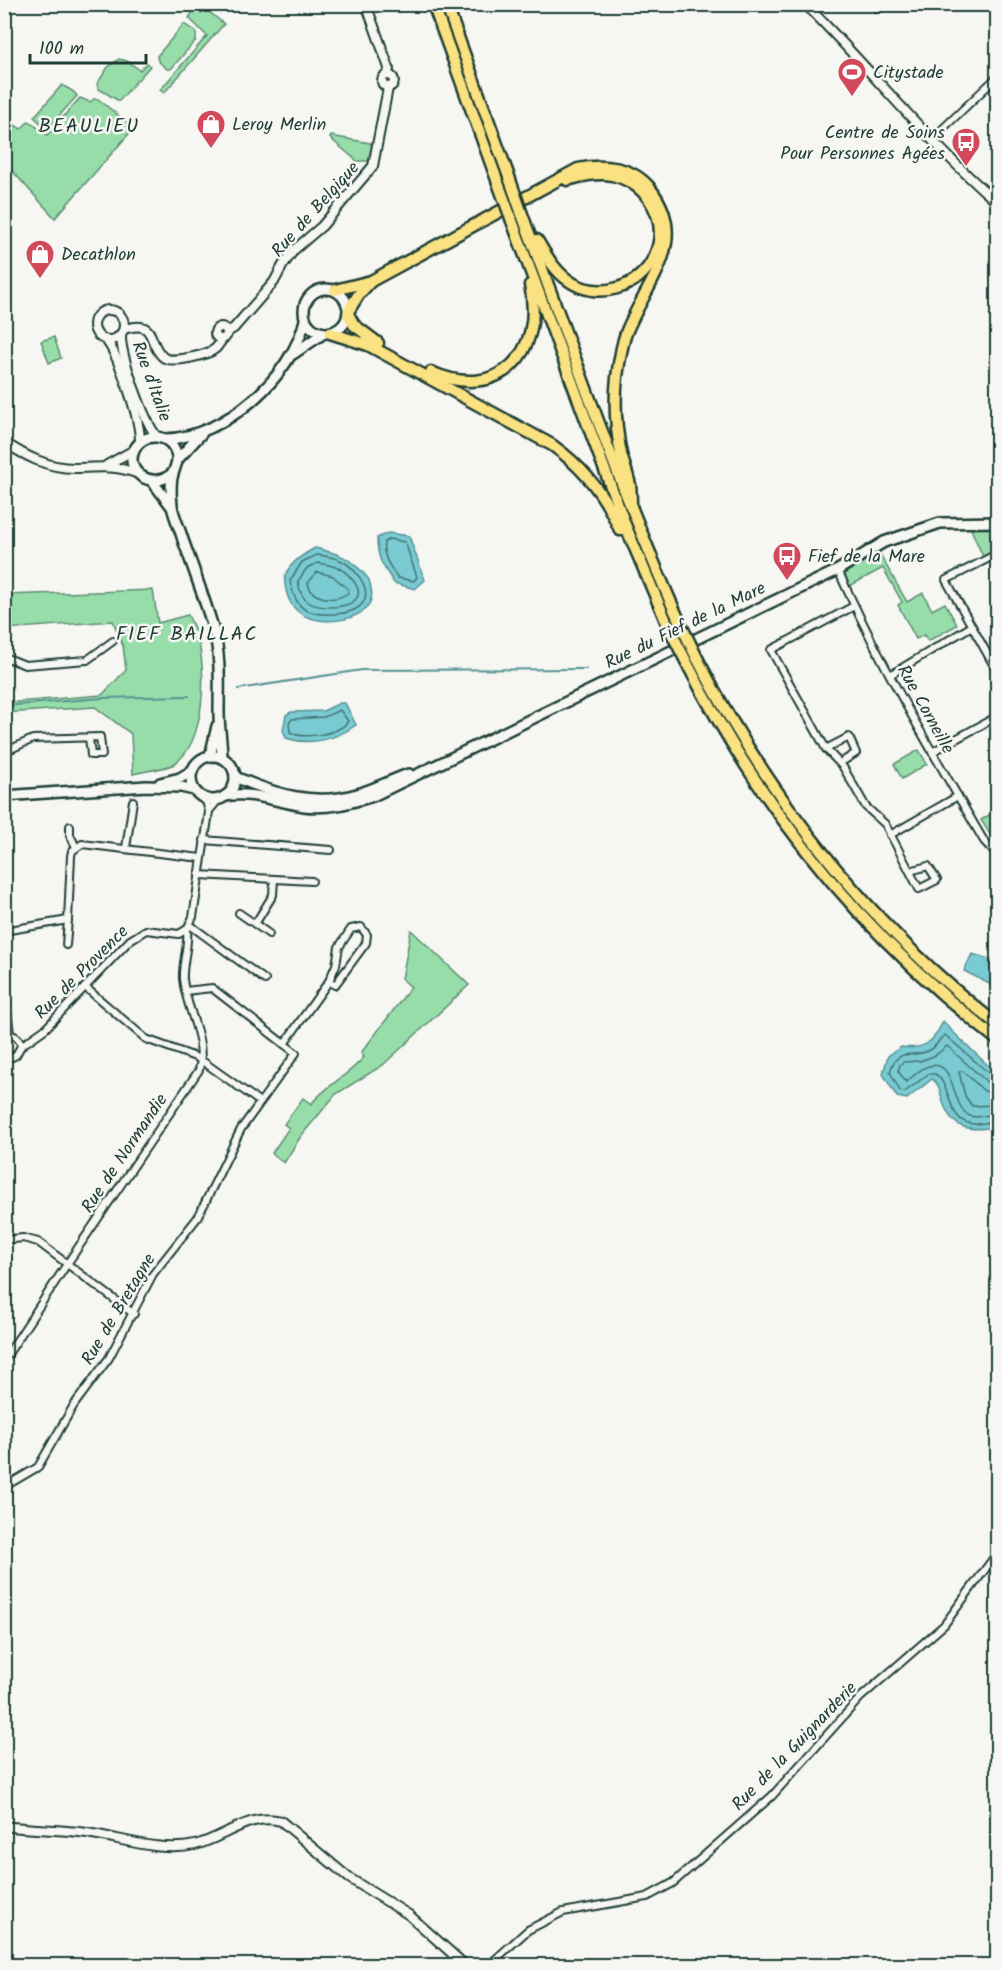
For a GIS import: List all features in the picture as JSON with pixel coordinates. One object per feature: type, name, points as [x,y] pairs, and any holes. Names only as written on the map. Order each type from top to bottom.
[{"type":"highway","points":[[433,4],[646,578],[669,628],[718,699],[760,769],[843,880],[916,956],[998,1025]]},
{"type":"highway","points":[[446,4],[631,508],[681,625],[693,664],[731,744],[764,796],[822,872],[901,957],[998,1040]]},
{"type":"highway","points":[[335,290],[371,281],[578,170],[594,166],[612,167],[630,173],[645,182],[658,198],[666,216],[667,232],[662,262],[626,333],[618,366],[614,399],[621,453],[630,485],[631,508]]},
{"type":"highway","points":[[523,217],[555,268],[569,281],[589,290],[606,291],[623,286],[635,280],[645,270],[654,259],[660,230],[658,215],[651,200],[639,187],[626,179],[594,174],[552,184]]},
{"type":"highway","points":[[371,281],[359,294],[348,312],[354,325],[374,341],[432,372],[456,380],[481,380],[495,375],[518,359],[532,332],[533,303],[523,249]]},
{"type":"highway","points":[[327,333],[368,345],[538,436],[566,454],[596,486],[646,578]]},
{"type":"main road","points":[[222,758],[219,653],[209,615],[172,507],[152,481],[139,474],[134,467],[133,459],[137,446],[151,437],[180,438],[203,431],[248,404],[291,356],[301,334],[305,320],[304,307],[310,295],[322,289],[335,290],[342,295],[347,302],[348,312],[342,326],[291,356]]},
{"type":"main road","points":[[305,320],[310,326],[327,333]]},
{"type":"main road","points":[[172,507],[173,473],[178,459],[203,431]]},
{"type":"main road","points":[[161,438],[172,444],[178,459]]},
{"type":"main road","points":[[152,481],[160,481],[173,473]]},
{"type":"main road","name":"Rue du Fief de la Mare","points":[[222,797],[249,794],[304,806],[341,806],[373,796],[838,570],[884,542],[940,524],[998,522]]},
{"type":"main road","points":[[210,756],[219,714]]},
{"type":"main road","points":[[4,796],[146,786],[181,787],[194,790],[205,798],[222,797],[230,791],[235,777],[231,766],[222,758],[210,756],[199,761],[192,771],[180,778],[146,786]]},
{"type":"main road","name":"Rue du Fief de la Mare","points":[[235,777],[288,796],[324,800],[358,794],[426,769]]},
{"type":"main road","points":[[192,771],[194,790]]},
{"type":"street","name":"Rue de Belgique","points":[[122,332],[136,326],[144,327],[151,334],[161,355],[175,361],[215,349],[222,340],[216,337],[216,329],[224,327],[227,332],[234,328],[274,282],[294,250],[322,226],[373,166],[388,88],[384,86],[382,80],[388,75],[389,68],[366,4]]},
{"type":"street","points":[[805,4],[932,140],[998,203]]},
{"type":"street","points":[[872,4],[878,9],[885,4]]},
{"type":"street","points":[[932,140],[998,76]]},
{"type":"street","points":[[111,310],[122,318],[122,332],[114,339],[106,340],[99,336],[95,328],[95,320],[100,313],[111,310]]},
{"type":"street","name":"Rue d'Italie","points":[[122,332],[121,347],[145,417],[161,438]]},
{"type":"street","name":"Rue d'Italie","points":[[106,340],[113,350],[137,420],[137,446]]},
{"type":"street","points":[[4,441],[24,455],[53,466],[74,468],[106,466],[139,474]]},
{"type":"street","points":[[106,466],[137,446]]},
{"type":"street","points":[[998,563],[993,556],[946,580],[998,673]]},
{"type":"street","name":"Rue Corneille","points":[[838,570],[854,606],[932,752],[984,841],[995,848],[998,856]]},
{"type":"street","points":[[854,606],[771,650],[826,749],[840,763],[866,807],[885,824],[919,889],[937,880],[928,866],[910,871]]},
{"type":"street","points":[[890,675],[972,626]]},
{"type":"street","points":[[4,659],[25,665],[87,660],[113,641]]},
{"type":"street","points":[[932,752],[998,716]]},
{"type":"street","points":[[4,752],[33,739],[85,736],[89,738]]},
{"type":"street","points":[[826,749],[849,737],[856,753],[840,763]]},
{"type":"street","points":[[890,835],[958,796]]},
{"type":"street","points":[[209,811],[222,797]]},
{"type":"street","points":[[202,1060],[200,1041],[185,991],[183,972],[209,811],[205,798]]},
{"type":"street","points":[[126,848],[133,801]]},
{"type":"street","points":[[70,826],[70,836],[76,847]]},
{"type":"street","points":[[204,840],[330,850]]},
{"type":"street","points":[[66,945],[71,856],[76,847],[82,844],[201,858]]},
{"type":"street","points":[[199,875],[312,881]]},
{"type":"street","points":[[255,924],[273,895],[274,879]]},
{"type":"street","points":[[239,913],[269,934]]},
{"type":"street","points":[[4,931],[68,920]]},
{"type":"street","points":[[187,945],[179,934],[189,927]]},
{"type":"street","points":[[189,927],[265,980]]},
{"type":"street","points":[[185,991],[212,988],[284,1044],[329,981],[336,965],[339,947],[351,929],[361,927],[368,935],[366,944],[335,985],[329,981]]},
{"type":"street","name":"Rue de Provence","points":[[4,1056],[16,1055],[21,1046],[45,1029],[130,940],[146,930],[179,934]]},
{"type":"street","points":[[4,983],[10,1023],[7,1035],[18,1037],[21,1046]]},
{"type":"street","points":[[84,987],[146,1039],[202,1060],[260,1102]]},
{"type":"street","name":"Rue de Bretagne","points":[[4,1487],[38,1467],[74,1405],[110,1358],[153,1274],[198,1217],[241,1129],[296,1053],[284,1044]]},
{"type":"street","name":"Rue de Normandie","points":[[5,1358],[199,1070],[202,1060]]},
{"type":"street","points":[[4,1240],[31,1239],[38,1242],[134,1314]]},
{"type":"street","name":"Rue de la Guignarderie","points":[[488,1965],[528,1930],[563,1912],[647,1897],[673,1882],[772,1796],[860,1698],[944,1625],[998,1552]]},
{"type":"street","points":[[4,1826],[84,1833],[163,1846],[184,1847],[198,1844],[255,1820],[275,1819],[281,1821],[349,1878],[409,1915],[462,1964]]},
{"type":"green space","points":[[195,5],[201,5],[224,24],[164,93],[160,90],[207,36],[189,18]]},
{"type":"green space","points":[[184,24],[196,32],[196,40],[171,69],[167,69],[158,61],[157,56]]},
{"type":"green space","points":[[119,59],[127,61],[140,70],[147,63],[150,66],[119,101],[99,89],[97,84],[108,67]]},
{"type":"green space","points":[[62,85],[77,96],[50,126],[44,126],[34,117]]},
{"type":"green space","points":[[80,98],[90,102],[98,99],[134,128],[55,218],[5,163],[5,131],[12,123],[21,129],[29,121],[47,135]]},
{"type":"green space","points":[[331,136],[370,143],[373,145],[372,157],[369,161],[357,161],[330,138]]},
{"type":"green space","points":[[54,337],[61,358],[49,363],[41,341]]},
{"type":"green space","points":[[968,522],[997,522],[997,536],[990,540],[993,556],[984,559]]},
{"type":"green space","points":[[876,547],[907,602],[923,593],[932,610],[945,603],[957,625],[928,641],[924,635],[916,639],[898,605],[902,602],[883,568],[846,588],[838,570]]},
{"type":"green space","points":[[153,590],[158,623],[188,615],[200,650],[203,685],[198,723],[185,754],[174,764],[133,774],[131,734],[95,707],[5,713],[5,703],[102,695],[126,670],[123,646],[113,621],[5,629],[5,595]]},
{"type":"green space","points":[[919,750],[927,764],[902,779],[894,764]]},
{"type":"green space","points":[[997,810],[997,840],[995,842],[981,820]]},
{"type":"green space","points":[[411,930],[469,985],[383,1065],[336,1094],[301,1136],[284,1163],[272,1153],[289,1128],[284,1124],[303,1098],[311,1104],[364,1057],[361,1053],[411,987],[402,979]]},
{"type":"water","points":[[388,533],[409,536],[425,580],[415,589],[394,583],[381,562],[377,538]]},
{"type":"water","points":[[315,548],[343,557],[367,577],[370,582],[371,599],[366,608],[357,615],[333,621],[320,620],[309,618],[294,607],[286,589],[286,573],[299,558]]},
{"type":"water","points":[[345,703],[356,725],[331,738],[322,740],[304,741],[286,738],[283,730],[286,715],[291,712],[323,711]]},
{"type":"water","points":[[972,954],[997,961],[997,988],[964,971]]},
{"type":"water","points":[[943,1021],[997,1074],[997,1127],[978,1129],[962,1127],[956,1123],[946,1110],[939,1087],[932,1079],[907,1099],[897,1097],[883,1074],[888,1056],[901,1047],[916,1047],[928,1043]]},
{"type":"waterway","points":[[238,689],[362,670],[586,669]]},
{"type":"waterway","points":[[4,706],[103,698],[189,696]]},
{"type":"place","name":"Citystade","points":[[852,98]]},
{"type":"place","name":"Leroy Merlin","points":[[211,150]]},
{"type":"place","name":"Centre de Soins Pour Personnes Agées","points":[[966,168]]},
{"type":"place","name":"Decathlon","points":[[40,280]]},
{"type":"place","name":"Fief de la Mare","points":[[787,582]]},
{"type":"district","name":"BEAULIEU","points":[[89,125]]},
{"type":"district","name":"FIEF BAILLAC","points":[[187,633]]}]
